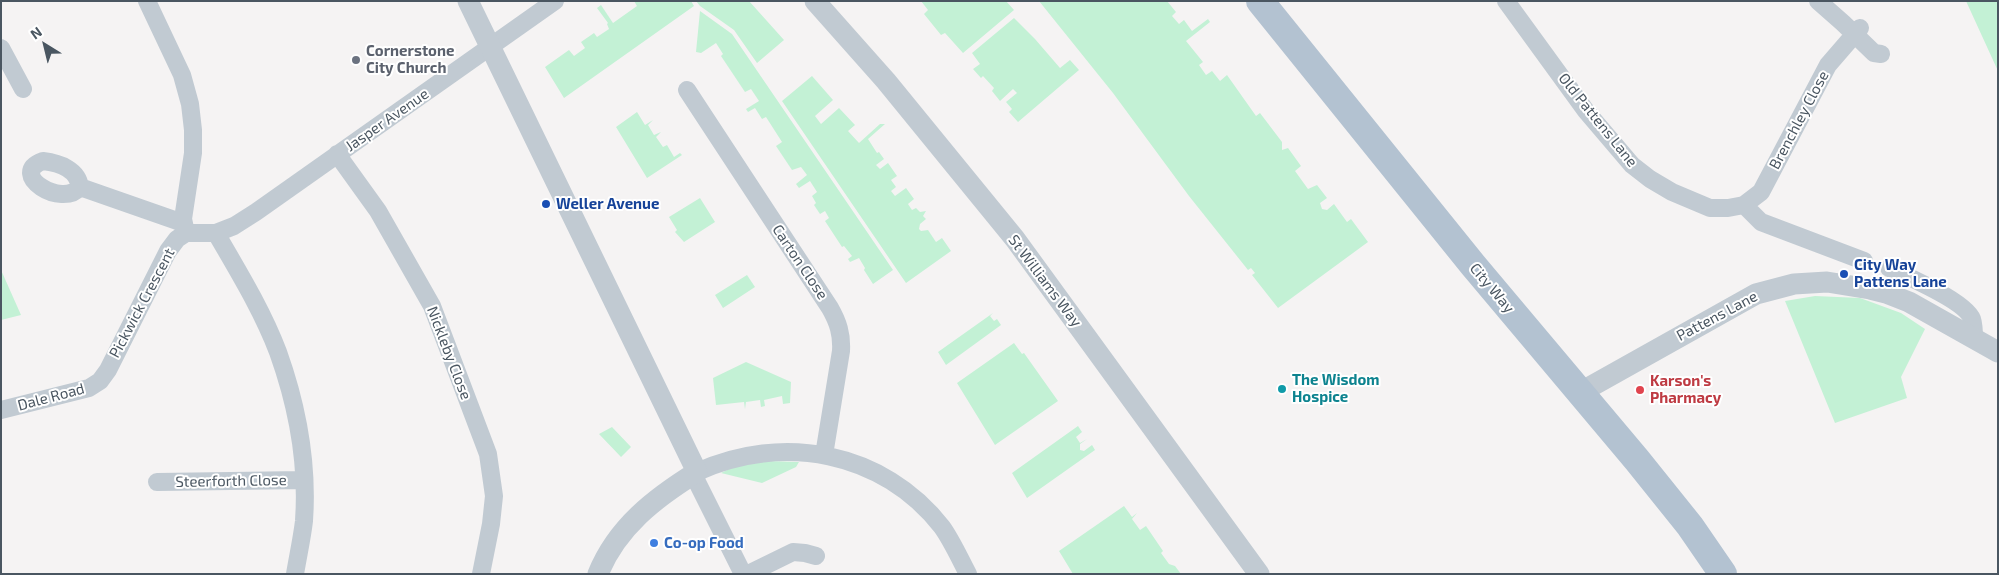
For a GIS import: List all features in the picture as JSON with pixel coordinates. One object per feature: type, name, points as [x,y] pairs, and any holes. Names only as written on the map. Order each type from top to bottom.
[{"type":"main road","name":"City Way","points":[[1260,1],[1473,266],[1580,392],[1678,512],[1723,574]]},
{"type":"street","points":[[147,1],[187,90],[193,130],[191,174],[185,228]]},
{"type":"street","points":[[468,1],[743,574]]},
{"type":"street","name":"Jasper Avenue","points":[[216,233],[227,230],[242,222],[555,1]]},
{"type":"street","name":"St Williams Way","points":[[815,1],[886,81],[1015,239],[1259,574]]},
{"type":"street","name":"Old Pattens Lane","points":[[1506,1],[1586,111],[1632,165],[1672,192],[1710,208],[1728,208],[1744,205]]},
{"type":"street","points":[[1818,1],[1857,31],[1874,54],[1880,54]]},
{"type":"street","name":"Brenchley Close","points":[[1744,205],[1761,192],[1828,65],[1857,31]]},
{"type":"street","points":[[1,48],[23,89]]},
{"type":"street","name":"Carton Close","points":[[687,90],[824,299],[838,324],[841,347],[824,455]]},
{"type":"street","name":"Nickleby Close","points":[[337,154],[378,211],[432,306],[488,454],[494,496],[491,524],[481,574]]},
{"type":"street","points":[[80,187],[185,228],[216,233],[259,310],[278,352],[299,431],[304,480],[304,521],[295,574]]},
{"type":"street","points":[[1744,205],[1761,222],[1864,261]]},
{"type":"street","name":"Pickwick Crescent","points":[[100,381],[108,370],[168,252],[185,228]]},
{"type":"street","points":[[1889,268],[1918,281],[1965,309],[1972,319],[1974,339]]},
{"type":"street","name":"Pattens Lane","points":[[1580,392],[1756,294],[1794,284],[1827,282],[1878,291],[1909,302],[1998,352]]},
{"type":"street","name":"Dale Road","points":[[1,410],[86,389],[100,381]]},
{"type":"street","points":[[598,574],[608,550],[623,531],[655,500],[695,473],[728,460],[768,452],[804,452],[824,455],[873,472],[907,493],[941,527],[968,574]]},
{"type":"street","name":"Steerforth Close","points":[[158,482],[304,480]]},
{"type":"street","points":[[748,574],[793,552],[816,556]]},
{"type":"green space","points":[[634,1],[691,1],[694,6],[564,98],[545,67],[569,50],[574,56],[585,48],[581,42],[594,33],[597,37],[609,29],[608,23],[597,8],[601,5],[613,23],[637,6]]},
{"type":"green space","points":[[696,1],[749,1],[784,40],[757,63],[734,30],[700,6]]},
{"type":"green space","points":[[921,1],[1006,1],[1014,10],[963,53],[945,33],[941,35],[924,14],[928,10]]},
{"type":"green space","points":[[1039,1],[1167,1],[1176,12],[1172,16],[1179,24],[1184,20],[1192,31],[1208,19],[1210,22],[1186,41],[1203,62],[1199,65],[1206,75],[1212,71],[1220,81],[1227,75],[1256,116],[1260,113],[1282,142],[1282,150],[1288,148],[1301,166],[1295,171],[1308,189],[1317,185],[1327,198],[1320,203],[1322,209],[1327,210],[1334,204],[1347,222],[1351,219],[1368,242],[1278,308],[1252,275],[1255,273],[1251,268],[1248,270],[1189,196],[1113,93]]},
{"type":"green space","points":[[1966,1],[1998,1],[1998,71]]},
{"type":"green space","points":[[700,11],[732,34],[893,270],[873,284],[859,258],[850,262],[848,259],[852,256],[844,246],[842,247],[825,221],[829,218],[825,211],[820,214],[814,205],[816,203],[812,196],[817,192],[810,181],[799,188],[796,184],[807,175],[801,167],[792,170],[776,146],[782,142],[766,117],[762,119],[755,108],[748,112],[746,109],[759,101],[751,89],[745,92],[721,56],[723,54],[716,43],[701,53],[696,52]]},
{"type":"green space","points":[[1014,18],[1060,68],[1070,60],[1079,70],[1018,122],[1009,112],[1012,109],[1006,102],[1017,93],[1013,89],[1000,101],[992,91],[994,88],[983,76],[981,78],[973,69],[980,64],[972,53]]},
{"type":"green space","points":[[812,76],[833,100],[815,116],[821,124],[839,108],[855,125],[848,131],[859,143],[880,124],[885,124],[868,139],[877,153],[879,152],[884,159],[876,165],[880,169],[888,163],[897,176],[891,180],[896,187],[891,191],[895,196],[906,188],[914,199],[908,204],[912,210],[916,208],[920,212],[926,211],[923,216],[926,219],[920,224],[919,229],[921,231],[928,230],[936,242],[942,238],[951,251],[906,283],[782,101]]},
{"type":"green space","points":[[637,112],[645,125],[653,120],[648,125],[654,135],[661,132],[656,137],[663,147],[667,145],[674,157],[680,153],[682,155],[647,178],[616,127]]},
{"type":"green space","points":[[700,198],[715,222],[684,242],[675,232],[677,230],[669,217]]},
{"type":"green space","points":[[1,270],[21,315],[1,320]]},
{"type":"green space","points":[[747,275],[755,287],[723,308],[715,295]]},
{"type":"green space","points":[[1815,296],[1860,298],[1901,313],[1925,329],[1901,377],[1907,398],[1835,423],[1785,301]]},
{"type":"green space","points":[[993,313],[990,316],[994,321],[997,319],[1001,325],[946,365],[938,352]]},
{"type":"green space","points":[[1014,343],[1022,354],[1024,353],[1058,401],[995,445],[957,383]]},
{"type":"green space","points":[[746,362],[791,382],[790,403],[783,404],[782,396],[764,400],[765,406],[761,407],[760,400],[746,402],[745,409],[744,402],[716,405],[713,378]]},
{"type":"green space","points":[[1078,426],[1082,432],[1076,437],[1080,443],[1087,439],[1080,444],[1080,450],[1084,451],[1092,445],[1095,450],[1027,498],[1012,473]]},
{"type":"green space","points":[[612,427],[631,447],[621,457],[599,434]]},
{"type":"green space","points":[[768,461],[799,462],[796,467],[762,483],[721,473],[733,467]]},
{"type":"green space","points":[[1124,506],[1132,517],[1137,513],[1132,519],[1140,530],[1146,526],[1163,551],[1161,553],[1169,564],[1175,566],[1181,574],[1073,574],[1059,551]]},
{"type":"place","name":"Cornerstone City Church","points":[[356,60]]},
{"type":"place","name":"Weller Avenue","points":[[546,204]]},
{"type":"place","name":"City Way Pattens Lane","points":[[1844,274]]},
{"type":"place","name":"The Wisdom Hospice","points":[[1282,389]]},
{"type":"place","name":"Karson's Pharmacy","points":[[1640,390]]},
{"type":"place","name":"Co-op Food","points":[[654,543]]}]
